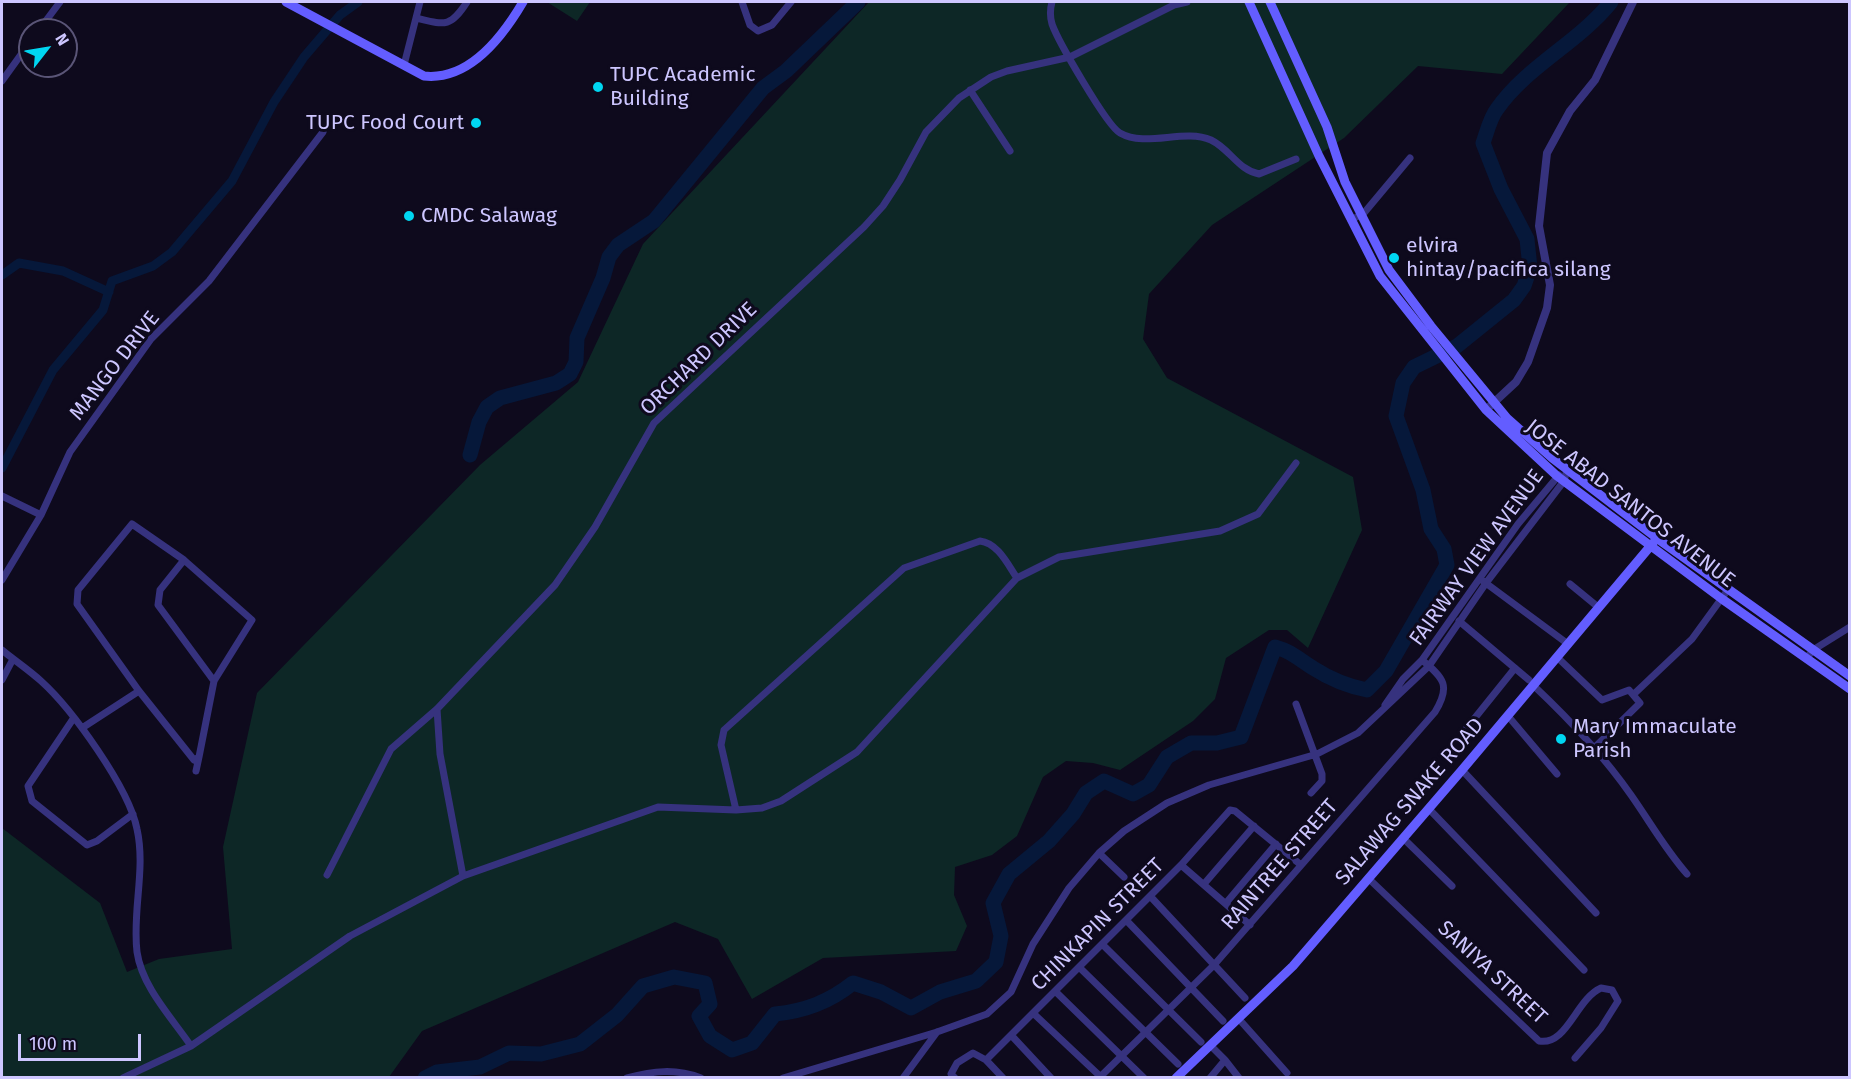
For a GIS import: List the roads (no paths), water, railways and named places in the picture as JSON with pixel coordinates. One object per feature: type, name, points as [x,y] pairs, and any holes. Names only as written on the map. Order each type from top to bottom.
[{"type":"main road","points":[[286,2],[404,65],[424,75],[434,77],[459,71],[482,55],[524,2]]},
{"type":"main road","name":"JOSE ABAD SANTOS AVENUE","points":[[1250,2],[1351,220],[1380,276],[1486,410],[1561,479],[1654,542],[1806,659],[1850,689]]},
{"type":"main road","name":"JOSE ABAD SANTOS AVENUE","points":[[1270,2],[1327,127],[1345,182],[1360,216],[1389,270],[1431,326],[1525,436],[1654,542]]},
{"type":"main road","name":"SALAWAG SNAKE ROAD","points":[[1176,1077],[1205,1044],[1238,1018],[1293,966],[1508,716],[1532,683],[1558,658],[1654,542]]},
{"type":"main road","name":"JOSE ABAD SANTOS AVENUE","points":[[1725,595],[1850,676]]},
{"type":"street","points":[[48,18],[60,2]]},
{"type":"street","points":[[404,65],[420,2]]},
{"type":"street","points":[[416,18],[442,24],[450,22],[467,2]]},
{"type":"street","points":[[742,2],[750,25],[758,31],[772,25],[791,2]]},
{"type":"street","points":[[1052,2],[1052,22],[1070,57],[1105,116],[1120,133],[1133,137],[1210,140],[1244,169],[1259,174],[1296,159]]},
{"type":"street","name":"ORCHARD DRIVE","points":[[1139,22],[1169,2]]},
{"type":"street","name":"ORCHARD DRIVE","points":[[327,875],[391,749],[436,710],[555,585],[595,527],[654,423],[671,404],[864,227],[883,206],[926,132],[940,116],[970,90],[1007,71],[1070,57],[1174,5],[1187,2]]},
{"type":"street","points":[[1486,410],[1516,382],[1528,362],[1547,308],[1550,285],[1539,226],[1547,153],[1570,111],[1595,80],[1633,2]]},
{"type":"street","points":[[2,81],[18,59]]},
{"type":"street","points":[[970,90],[1010,151]]},
{"type":"street","name":"MANGO DRIVE","points":[[2,580],[41,515],[70,452],[150,339],[209,281],[323,132]]},
{"type":"street","points":[[1351,220],[1360,216],[1410,158]]},
{"type":"street","points":[[123,1077],[191,1046],[350,936],[464,876],[658,807],[736,810],[762,808],[781,801],[857,752],[1017,578],[1059,557],[1220,531],[1258,514],[1296,463]]},
{"type":"street","name":"FAIRWAY VIEW AVENUE","points":[[783,1077],[937,1032],[987,1014],[1011,992],[1033,944],[1069,888],[1099,853],[1124,831],[1167,803],[1209,785],[1317,754],[1358,732],[1429,666],[1567,470]]},
{"type":"street","name":"FAIRWAY VIEW AVENUE","points":[[1381,712],[1402,679],[1422,660],[1518,524],[1561,479]]},
{"type":"street","points":[[2,496],[41,515]]},
{"type":"street","points":[[196,771],[199,757],[214,681],[252,620],[184,560],[132,524],[78,590],[77,604],[80,612],[191,760],[199,757]]},
{"type":"street","points":[[1518,524],[1525,530]]},
{"type":"street","points":[[736,810],[721,745],[724,730],[904,568],[980,541],[987,542],[998,551],[1017,578]]},
{"type":"street","points":[[184,560],[160,590],[158,605],[214,681]]},
{"type":"street","points":[[1479,578],[1568,644]]},
{"type":"street","points":[[1569,585],[1598,607]]},
{"type":"street","points":[[1634,694],[1692,639],[1725,595]]},
{"type":"street","points":[[1459,621],[1532,683],[1594,748],[1631,795],[1668,852],[1687,873]]},
{"type":"street","points":[[1806,659],[1813,650],[1850,627]]},
{"type":"street","points":[[2,650],[42,682],[82,728],[109,768],[133,814],[141,865],[137,952],[147,981],[191,1046]]},
{"type":"street","points":[[1558,658],[1602,700],[1623,690],[1629,690],[1640,703],[1594,748]]},
{"type":"street","points":[[2,680],[13,660]]},
{"type":"street","name":"RAINTREE STREET","points":[[1100,1077],[1215,965],[1435,712],[1443,699],[1445,687],[1442,678],[1422,660]]},
{"type":"street","points":[[1466,729],[1515,668]]},
{"type":"street","points":[[82,728],[139,691]]},
{"type":"street","points":[[1296,704],[1323,774],[1322,782],[1311,793]]},
{"type":"street","points":[[436,710],[440,754],[464,876]]},
{"type":"street","points":[[1508,716],[1557,774]]},
{"type":"street","points":[[73,719],[28,786],[32,801],[87,845],[97,841],[133,814]]},
{"type":"street","points":[[1462,770],[1596,913]]},
{"type":"street","points":[[1429,809],[1584,970]]},
{"type":"street","name":"CHINKAPIN STREET","points":[[986,1060],[1181,865],[1230,810],[1235,811],[1254,826]]},
{"type":"street","points":[[1204,884],[1254,826],[1301,866]]},
{"type":"street","points":[[1403,838],[1452,886]]},
{"type":"street","points":[[1226,903],[1276,844]]},
{"type":"street","points":[[1099,853],[1124,877]]},
{"type":"street","points":[[1181,865],[1250,925]]},
{"type":"street","name":"SANIYA STREET","points":[[1368,878],[1539,1041],[1550,1041],[1559,1037],[1589,995],[1601,988],[1612,990],[1618,1001],[1613,1011],[1575,1058]]},
{"type":"street","points":[[1150,896],[1245,998]]},
{"type":"street","points":[[1126,920],[1223,1021]]},
{"type":"street","points":[[1102,944],[1168,1011],[1225,1060],[1239,1077]]},
{"type":"street","points":[[1079,967],[1178,1064]]},
{"type":"street","points":[[1055,991],[1144,1077]]},
{"type":"street","points":[[1033,1013],[1100,1077]]},
{"type":"street","points":[[1238,1018],[1287,1073]]},
{"type":"street","points":[[905,1077],[937,1032]]},
{"type":"street","points":[[1011,1035],[1051,1077]]},
{"type":"street","points":[[955,1077],[951,1074],[957,1063],[973,1053],[986,1060],[1003,1077]]},
{"type":"street","points":[[1210,1077],[1225,1060]]},
{"type":"street","points":[[627,1077],[656,1071],[676,1071],[701,1077]]},
{"type":"waterway","points":[[2,468],[53,370],[103,310],[112,281],[153,266],[172,252],[232,181],[274,102],[304,57],[340,15],[358,2]]},
{"type":"waterway","points":[[470,455],[479,422],[487,407],[500,398],[556,383],[570,374],[576,362],[577,338],[603,278],[609,257],[618,245],[654,221],[763,88],[786,71],[858,2]]},
{"type":"waterway","points":[[425,1078],[437,1072],[480,1067],[509,1053],[541,1054],[580,1044],[617,1015],[643,986],[674,977],[705,983],[710,1004],[699,1016],[710,1036],[732,1050],[752,1043],[775,1014],[796,1011],[816,1004],[853,983],[881,992],[911,1008],[940,992],[976,981],[996,962],[1001,936],[993,903],[1009,874],[1049,841],[1073,814],[1086,793],[1104,781],[1133,794],[1149,785],[1167,757],[1191,743],[1217,743],[1241,737],[1275,647],[1291,653],[1332,679],[1367,690],[1386,671],[1447,565],[1444,549],[1431,529],[1423,490],[1396,416],[1403,383],[1414,367],[1457,346],[1514,300],[1524,286],[1530,268],[1527,239],[1501,189],[1483,143],[1489,125],[1497,109],[1509,94],[1598,17],[1611,2]]},
{"type":"waterway","points":[[2,275],[19,263],[63,271],[109,292]]},
{"type":"place","name":"TUPC Academic Building","points":[[598,87]]},
{"type":"place","name":"TUPC Food Court","points":[[476,123]]},
{"type":"place","name":"CMDC Salawag","points":[[409,216]]},
{"type":"place","name":"elvira hintay/pacifica silang","points":[[1394,258]]},
{"type":"place","name":"Mary Immaculate Parish","points":[[1561,739]]}]
